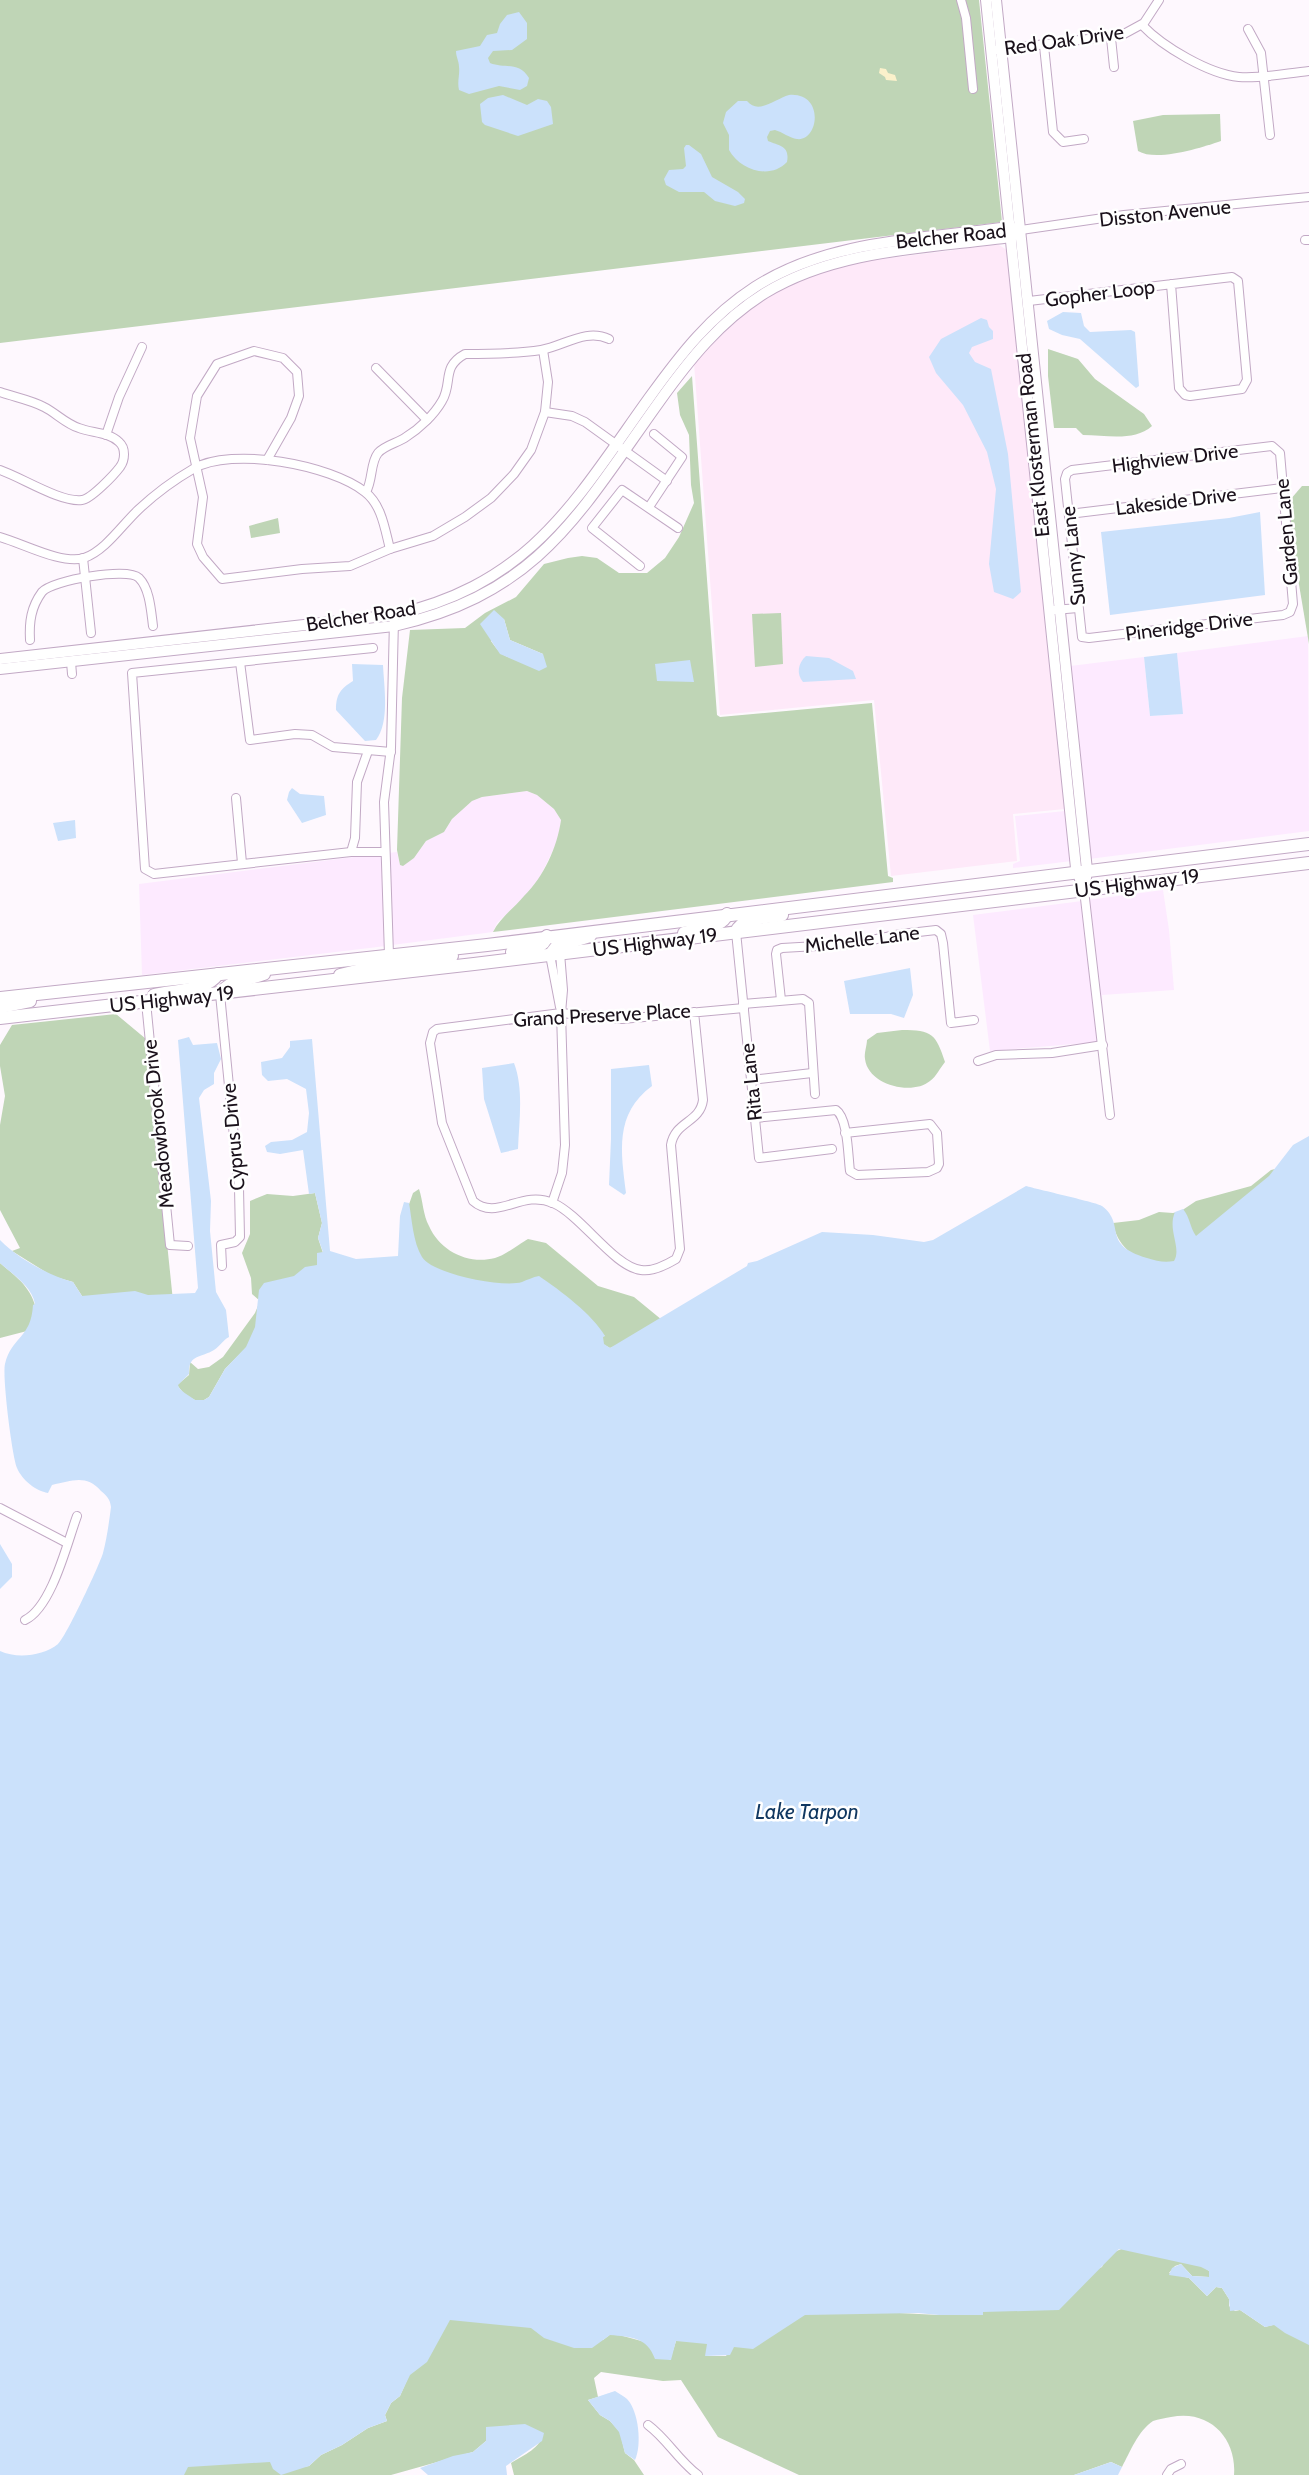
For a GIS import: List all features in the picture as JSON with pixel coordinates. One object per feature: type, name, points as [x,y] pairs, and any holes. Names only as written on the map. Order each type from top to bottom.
[{"type":"highway","name":"US Highway 19","points":[[0,998],[487,945],[1082,870],[1309,844]]},
{"type":"highway","points":[[1272,868],[1278,857],[1309,850]]},
{"type":"highway","name":"US Highway 19","points":[[0,1018],[474,964],[1309,863]]},
{"type":"highway","points":[[736,932],[738,927],[749,920],[848,907],[864,898]]},
{"type":"highway","points":[[663,941],[701,927],[718,925],[725,920],[727,914]]},
{"type":"highway","points":[[555,954],[557,946],[610,928]]},
{"type":"highway","points":[[474,964],[486,956],[539,946],[544,944],[547,936]]},
{"type":"highway","points":[[369,976],[390,966],[469,953],[487,945]]},
{"type":"highway","points":[[319,982],[356,969],[373,967],[389,955]]},
{"type":"highway","points":[[220,994],[232,982],[250,980],[282,967]]},
{"type":"highway","points":[[121,1005],[171,990],[204,986],[214,981],[218,974]]},
{"type":"highway","points":[[0,1007],[57,992]]},
{"type":"main road","name":"East Klosterman Road","points":[[986,0],[996,50],[1029,301],[1056,610],[1084,890]]},
{"type":"main road","name":"East Klosterman Road","points":[[996,0],[996,50],[1010,232],[1056,610]]},
{"type":"main road","name":"Belcher Road","points":[[0,669],[394,621],[461,593],[518,559],[558,523],[621,446],[675,362],[696,336],[731,304],[756,286],[816,258],[853,249],[1021,230]]},
{"type":"main road","name":"Belcher Road","points":[[0,659],[394,621]]},
{"type":"street","points":[[961,0],[966,18],[973,89]]},
{"type":"street","name":"Red Oak Drive","points":[[996,50],[1111,38],[1126,34],[1142,25],[1159,0]]},
{"type":"street","points":[[1142,25],[1167,46],[1212,69],[1240,78],[1309,71]]},
{"type":"street","points":[[1248,29],[1260,49],[1270,135]]},
{"type":"street","points":[[1111,38],[1114,67]]},
{"type":"street","points":[[1044,46],[1053,132],[1064,142],[1084,139]]},
{"type":"street","name":"Disston Avenue","points":[[1021,230],[1136,214],[1309,197]]},
{"type":"street","name":"Gopher Loop","points":[[1029,301],[1171,284],[1232,277],[1238,281],[1247,380],[1242,389],[1190,396],[1182,393],[1179,388],[1171,284]]},
{"type":"street","points":[[366,492],[372,481],[374,460],[378,452],[407,437],[427,420],[443,400],[450,368],[455,359],[465,354],[543,350],[579,337],[600,335],[609,339]]},
{"type":"street","points":[[106,435],[118,397],[142,347]]},
{"type":"street","points":[[267,460],[299,396],[297,372],[283,358],[254,351],[217,364],[198,396],[190,438],[203,497],[197,544],[203,557],[222,579],[302,568],[350,566],[390,549],[433,536],[491,498],[514,474],[531,450],[545,412],[548,382],[543,350]]},
{"type":"street","points":[[376,368],[427,420]]},
{"type":"street","points":[[0,392],[43,406],[78,428],[106,435],[119,442],[124,451],[124,462],[85,500],[36,487],[0,470]]},
{"type":"street","points":[[545,412],[579,419],[621,446],[667,481]]},
{"type":"street","points":[[649,507],[682,457],[654,434]]},
{"type":"street","name":"Highview Drive","points":[[1069,471],[1272,446],[1279,451]]},
{"type":"street","name":"Garden Lane","points":[[1279,451],[1293,604],[1290,612]]},
{"type":"street","points":[[0,537],[67,559],[83,558],[99,549],[164,488],[196,467],[229,460],[267,460],[291,463],[333,475],[366,492],[377,506],[390,549]]},
{"type":"street","name":"Sunny Lane","points":[[1069,471],[1065,479],[1078,608],[1081,634],[1087,638]]},
{"type":"street","name":"Lakeside Drive","points":[[1069,514],[1282,488]]},
{"type":"street","points":[[640,566],[592,528],[622,490],[678,528]]},
{"type":"street","points":[[83,558],[91,633]]},
{"type":"street","points":[[30,640],[30,615],[43,591],[55,583],[125,573],[139,578],[150,603],[153,626]]},
{"type":"street","points":[[1056,610],[1078,608]]},
{"type":"street","name":"Pineridge Drive","points":[[1087,638],[1283,615],[1290,612]]},
{"type":"street","points":[[389,955],[384,802],[391,752],[394,621]]},
{"type":"street","points":[[373,648],[132,673],[145,869],[154,874],[351,852],[385,852]]},
{"type":"street","points":[[71,662],[72,674]]},
{"type":"street","points":[[240,662],[250,740],[295,734],[312,735],[333,747],[391,752]]},
{"type":"street","points":[[351,852],[355,838],[357,782],[368,751]]},
{"type":"street","points":[[236,798],[242,863]]},
{"type":"street","name":"East Klosterman Road","points":[[1084,890],[1110,1115]]},
{"type":"street","name":"Michelle Lane","points":[[781,1000],[777,950],[852,944],[901,934],[936,930],[941,934],[943,943],[951,1023],[974,1020]]},
{"type":"street","name":"Rita Lane","points":[[736,932],[759,1158],[832,1149]]},
{"type":"street","points":[[555,954],[555,991],[561,1013],[565,1145],[562,1173],[552,1203],[566,1210],[630,1267],[648,1271],[676,1259],[680,1249],[671,1145],[672,1138],[679,1127],[699,1113],[703,1100],[694,1012]]},
{"type":"street","name":"Cyprus Drive","points":[[220,994],[239,1188],[240,1237],[235,1242],[221,1245],[222,1266]]},
{"type":"street","name":"Grand Preserve Place","points":[[552,1203],[525,1200],[499,1209],[489,1209],[473,1201],[441,1123],[430,1038],[433,1032],[442,1027],[561,1013],[622,1019],[781,1000],[807,1000],[810,1003],[812,1032],[812,1073]]},
{"type":"street","name":"Meadowbrook Drive","points":[[146,1002],[170,1245],[188,1246]]},
{"type":"street","points":[[978,1061],[996,1055],[1052,1053],[1102,1045]]},
{"type":"street","points":[[751,1080],[812,1073],[814,1094]]},
{"type":"street","points":[[755,1118],[836,1110],[843,1117],[845,1133],[850,1171],[856,1175],[928,1172],[937,1168],[939,1164],[938,1133],[930,1124],[845,1133]]},
{"type":"street","points":[[0,1508],[67,1543]]},
{"type":"street","points":[[26,1620],[33,1617],[51,1589],[77,1516]]},
{"type":"street","points":[[648,2425],[659,2433],[677,2458],[698,2475]]},
{"type":"street","points":[[1167,2475],[1171,2469],[1181,2464]]},
{"type":"shaded area","points":[[994,245],[1007,250],[1065,809],[1013,814],[1017,861],[891,876],[874,700],[720,715],[694,363],[709,344],[745,313],[778,291],[808,277],[874,260]]},
{"type":"shaded area","points":[[1308,636],[1309,831],[1089,859],[1070,666],[1144,657],[1150,716],[1182,714],[1177,653]]},
{"type":"shaded area","points":[[527,791],[537,795],[554,809],[561,820],[558,840],[540,877],[527,894],[497,923],[493,932],[392,945],[388,853],[397,852],[400,865],[414,858],[426,841],[444,832],[452,819],[472,801],[482,797]]},
{"type":"shaded area","points":[[1065,811],[1072,861],[1013,868],[1013,864],[1020,861],[1015,816]]},
{"type":"shaded area","points":[[382,855],[386,946],[142,975],[139,884]]},
{"type":"shaded area","points":[[1163,890],[1174,990],[1102,995],[1105,1042],[1088,900]]},
{"type":"shaded area","points":[[1082,901],[1099,1042],[990,1051],[973,915]]},
{"type":"green space","points":[[0,0],[979,0],[1002,222],[0,343]]},
{"type":"green space","points":[[1220,114],[1221,141],[1167,155],[1146,154],[1138,151],[1133,121],[1163,115]]},
{"type":"green space","points":[[1048,349],[1078,359],[1095,379],[1144,414],[1152,426],[1145,431],[1128,436],[1083,435],[1076,428],[1054,428],[1048,376]]},
{"type":"green space","points":[[692,376],[717,715],[720,717],[872,703],[888,876],[893,878],[893,882],[493,932],[543,871],[553,851],[561,820],[554,809],[537,795],[527,791],[482,797],[472,801],[452,819],[444,832],[426,841],[414,858],[403,866],[400,865],[397,850],[402,698],[410,630],[465,628],[485,613],[516,597],[544,564],[582,556],[597,558],[619,573],[647,573],[665,558],[679,537],[694,503],[689,435],[680,415],[677,393]],"holes":[[[504,619],[510,640],[543,654],[519,658],[502,654],[491,641]]]},
{"type":"green space","points":[[1302,486],[1309,486],[1309,644],[1291,537],[1290,500]]},
{"type":"green space","points":[[278,518],[280,533],[251,538],[249,526]]},
{"type":"green space","points":[[781,613],[783,664],[755,667],[752,614]]},
{"type":"green space","points":[[116,1014],[146,1039],[173,1301],[82,1296],[73,1282],[52,1276],[12,1251],[20,1248],[0,1210],[0,1125],[5,1096],[0,1066],[0,1045],[12,1025]]},
{"type":"green space","points":[[902,1030],[920,1031],[931,1036],[939,1045],[945,1062],[932,1079],[913,1088],[892,1085],[874,1076],[868,1068],[865,1057],[867,1040],[877,1033]]},
{"type":"green space","points":[[1288,1166],[1178,1262],[1151,1268],[1122,1244],[1115,1231],[1113,1223],[1139,1220],[1159,1212],[1181,1211],[1196,1201],[1251,1186],[1271,1170]]},
{"type":"green space","points":[[419,1189],[425,1217],[434,1235],[440,1243],[456,1254],[465,1258],[485,1260],[503,1255],[528,1239],[546,1243],[598,1286],[634,1297],[662,1320],[638,1336],[610,1348],[595,1340],[596,1337],[605,1336],[516,1292],[418,1273],[407,1210],[413,1193]]},
{"type":"green space","points":[[315,1193],[322,1223],[318,1238],[327,1265],[225,1369],[209,1397],[204,1400],[195,1400],[185,1395],[177,1385],[189,1375],[190,1362],[198,1369],[209,1367],[223,1357],[255,1313],[260,1301],[252,1294],[251,1278],[242,1253],[250,1234],[250,1201],[267,1194],[293,1196]]},
{"type":"green space","points":[[0,1263],[28,1290],[37,1313],[27,1331],[0,1338]]},
{"type":"green space","points":[[1129,2247],[1194,2259],[1209,2271],[1209,2277],[1192,2276],[1181,2264],[1175,2266],[1169,2273],[1189,2278],[1207,2296],[1216,2287],[1222,2288],[1229,2299],[1229,2306],[1235,2311],[1240,2310],[1265,2327],[1276,2324],[1309,2341],[1309,2475],[1234,2475],[1231,2449],[1218,2429],[1197,2417],[1185,2416],[1157,2420],[1148,2425],[1135,2442],[1122,2467],[1111,2462],[1074,2475],[799,2475],[718,2437],[681,2380],[663,2381],[601,2372],[594,2378],[598,2397],[588,2400],[600,2415],[610,2421],[620,2432],[625,2453],[634,2460],[644,2475],[514,2475],[511,2463],[535,2447],[543,2433],[486,2441],[473,2452],[391,2475],[180,2475],[176,2445],[303,2467],[309,2466],[321,2455],[368,2428],[387,2421],[385,2415],[391,2403],[400,2396],[410,2373],[456,2309],[603,2340],[612,2333],[645,2342],[670,2360],[677,2338],[709,2338],[706,2356],[726,2356],[737,2337],[800,2308],[982,2315],[982,2310],[1102,2267],[1113,2253]]},
{"type":"sand","points":[[880,68],[895,75],[897,81],[886,80],[879,73]]},
{"type":"water","points":[[519,12],[527,23],[527,39],[512,50],[493,51],[488,58],[490,63],[496,65],[521,69],[529,78],[527,86],[520,90],[499,86],[469,94],[459,90],[459,65],[456,51],[480,46],[487,35],[497,33],[507,15]]},
{"type":"water","points":[[503,95],[527,105],[538,99],[547,101],[551,107],[553,124],[518,136],[485,125],[482,122],[480,104],[488,98]]},
{"type":"water","points":[[789,95],[801,96],[809,101],[813,108],[814,126],[810,133],[804,138],[797,139],[775,130],[770,131],[768,141],[783,147],[788,157],[787,162],[772,171],[756,170],[740,163],[729,150],[729,135],[723,123],[726,112],[738,101],[747,101],[756,107],[767,105]]},
{"type":"water","points":[[686,145],[701,154],[712,177],[738,192],[745,199],[744,203],[735,206],[715,201],[704,192],[679,192],[666,185],[664,179],[669,170],[683,169],[686,166],[684,148]]},
{"type":"water","points":[[1063,312],[1081,313],[1084,326],[1090,332],[1131,330],[1135,332],[1139,386],[1136,388],[1080,339],[1049,329],[1047,321]]},
{"type":"water","points":[[981,318],[987,320],[993,331],[993,339],[972,347],[969,353],[975,362],[991,369],[1008,454],[1021,592],[1013,599],[994,592],[989,564],[996,489],[987,452],[963,405],[936,373],[929,357],[941,339]]},
{"type":"water","points":[[1260,512],[1265,595],[1110,615],[1101,532],[1229,518]]},
{"type":"water","points":[[494,610],[504,619],[510,640],[543,654],[547,667],[539,671],[500,654],[480,624]]},
{"type":"water","points":[[1177,653],[1183,714],[1150,716],[1144,657]]},
{"type":"water","points":[[806,656],[829,658],[853,671],[856,679],[803,682],[799,676],[799,669]]},
{"type":"water","points":[[690,660],[694,682],[657,681],[655,664]]},
{"type":"water","points":[[352,664],[383,665],[385,714],[376,740],[365,741],[336,710],[340,693],[353,681]]},
{"type":"water","points":[[292,788],[300,794],[324,796],[326,815],[302,823],[287,800]]},
{"type":"water","points":[[75,820],[76,838],[58,841],[53,823]]},
{"type":"water","points":[[910,968],[913,995],[904,1018],[891,1014],[850,1014],[844,981]]},
{"type":"water","name":"Lake Tarpon","points":[[189,1037],[193,1045],[217,1043],[221,1059],[214,1073],[214,1084],[204,1090],[199,1098],[211,1201],[210,1231],[216,1292],[226,1310],[229,1337],[214,1350],[193,1360],[189,1374],[178,1385],[182,1391],[195,1400],[204,1400],[209,1397],[225,1369],[246,1347],[255,1327],[259,1290],[264,1283],[294,1276],[305,1267],[317,1265],[317,1253],[323,1252],[318,1238],[322,1223],[315,1193],[309,1194],[303,1150],[280,1154],[267,1152],[265,1146],[271,1142],[292,1140],[307,1132],[309,1113],[306,1089],[287,1079],[268,1081],[262,1075],[261,1062],[282,1058],[290,1047],[290,1041],[312,1039],[330,1251],[356,1259],[398,1256],[400,1216],[404,1202],[409,1203],[417,1245],[422,1257],[428,1263],[453,1274],[500,1283],[522,1282],[539,1276],[592,1319],[605,1336],[603,1337],[604,1344],[610,1348],[747,1266],[748,1263],[822,1232],[873,1235],[924,1242],[933,1240],[1026,1186],[1102,1206],[1113,1220],[1116,1234],[1124,1247],[1133,1253],[1151,1259],[1164,1262],[1174,1261],[1176,1256],[1173,1225],[1175,1212],[1183,1209],[1196,1236],[1269,1176],[1293,1145],[1309,1136],[1309,2345],[1274,2325],[1265,2327],[1240,2310],[1230,2311],[1229,2299],[1222,2288],[1216,2287],[1207,2296],[1189,2278],[1169,2275],[1172,2268],[1181,2264],[1192,2276],[1209,2277],[1209,2271],[1201,2267],[1119,2249],[1059,2310],[983,2312],[983,2315],[918,2313],[805,2315],[753,2349],[734,2347],[730,2355],[705,2356],[707,2344],[676,2341],[671,2360],[655,2359],[648,2346],[631,2338],[610,2335],[592,2348],[574,2348],[544,2338],[531,2328],[450,2320],[427,2362],[410,2375],[400,2396],[391,2403],[385,2415],[387,2421],[368,2428],[321,2455],[309,2466],[281,2475],[273,2469],[270,2462],[188,2467],[184,2475],[0,2475],[0,1651],[14,1655],[38,1654],[52,1648],[62,1639],[103,1553],[111,1507],[107,1496],[90,1482],[78,1480],[52,1485],[48,1493],[30,1484],[17,1468],[8,1416],[4,1371],[8,1355],[29,1325],[35,1304],[26,1286],[0,1263],[0,1240],[34,1266],[73,1282],[82,1296],[135,1291],[148,1295],[195,1293],[198,1288],[178,1040]]},
{"type":"water","points":[[514,1063],[520,1095],[518,1149],[501,1153],[484,1099],[482,1068]]},
{"type":"water","points":[[649,1065],[652,1086],[631,1109],[623,1135],[626,1193],[624,1195],[609,1185],[611,1069]]},
{"type":"water","points":[[0,1544],[12,1564],[12,1577],[0,1589]]},
{"type":"water","points":[[615,2391],[631,2404],[637,2420],[639,2438],[635,2460],[625,2453],[619,2432],[610,2421],[600,2415],[588,2400]]},
{"type":"water","points":[[525,2424],[544,2433],[542,2441],[506,2466],[507,2475],[428,2475],[420,2468],[453,2456],[473,2452],[486,2441],[486,2427]]},
{"type":"water","points":[[1111,2462],[1122,2467],[1118,2475],[1074,2475]]}]
